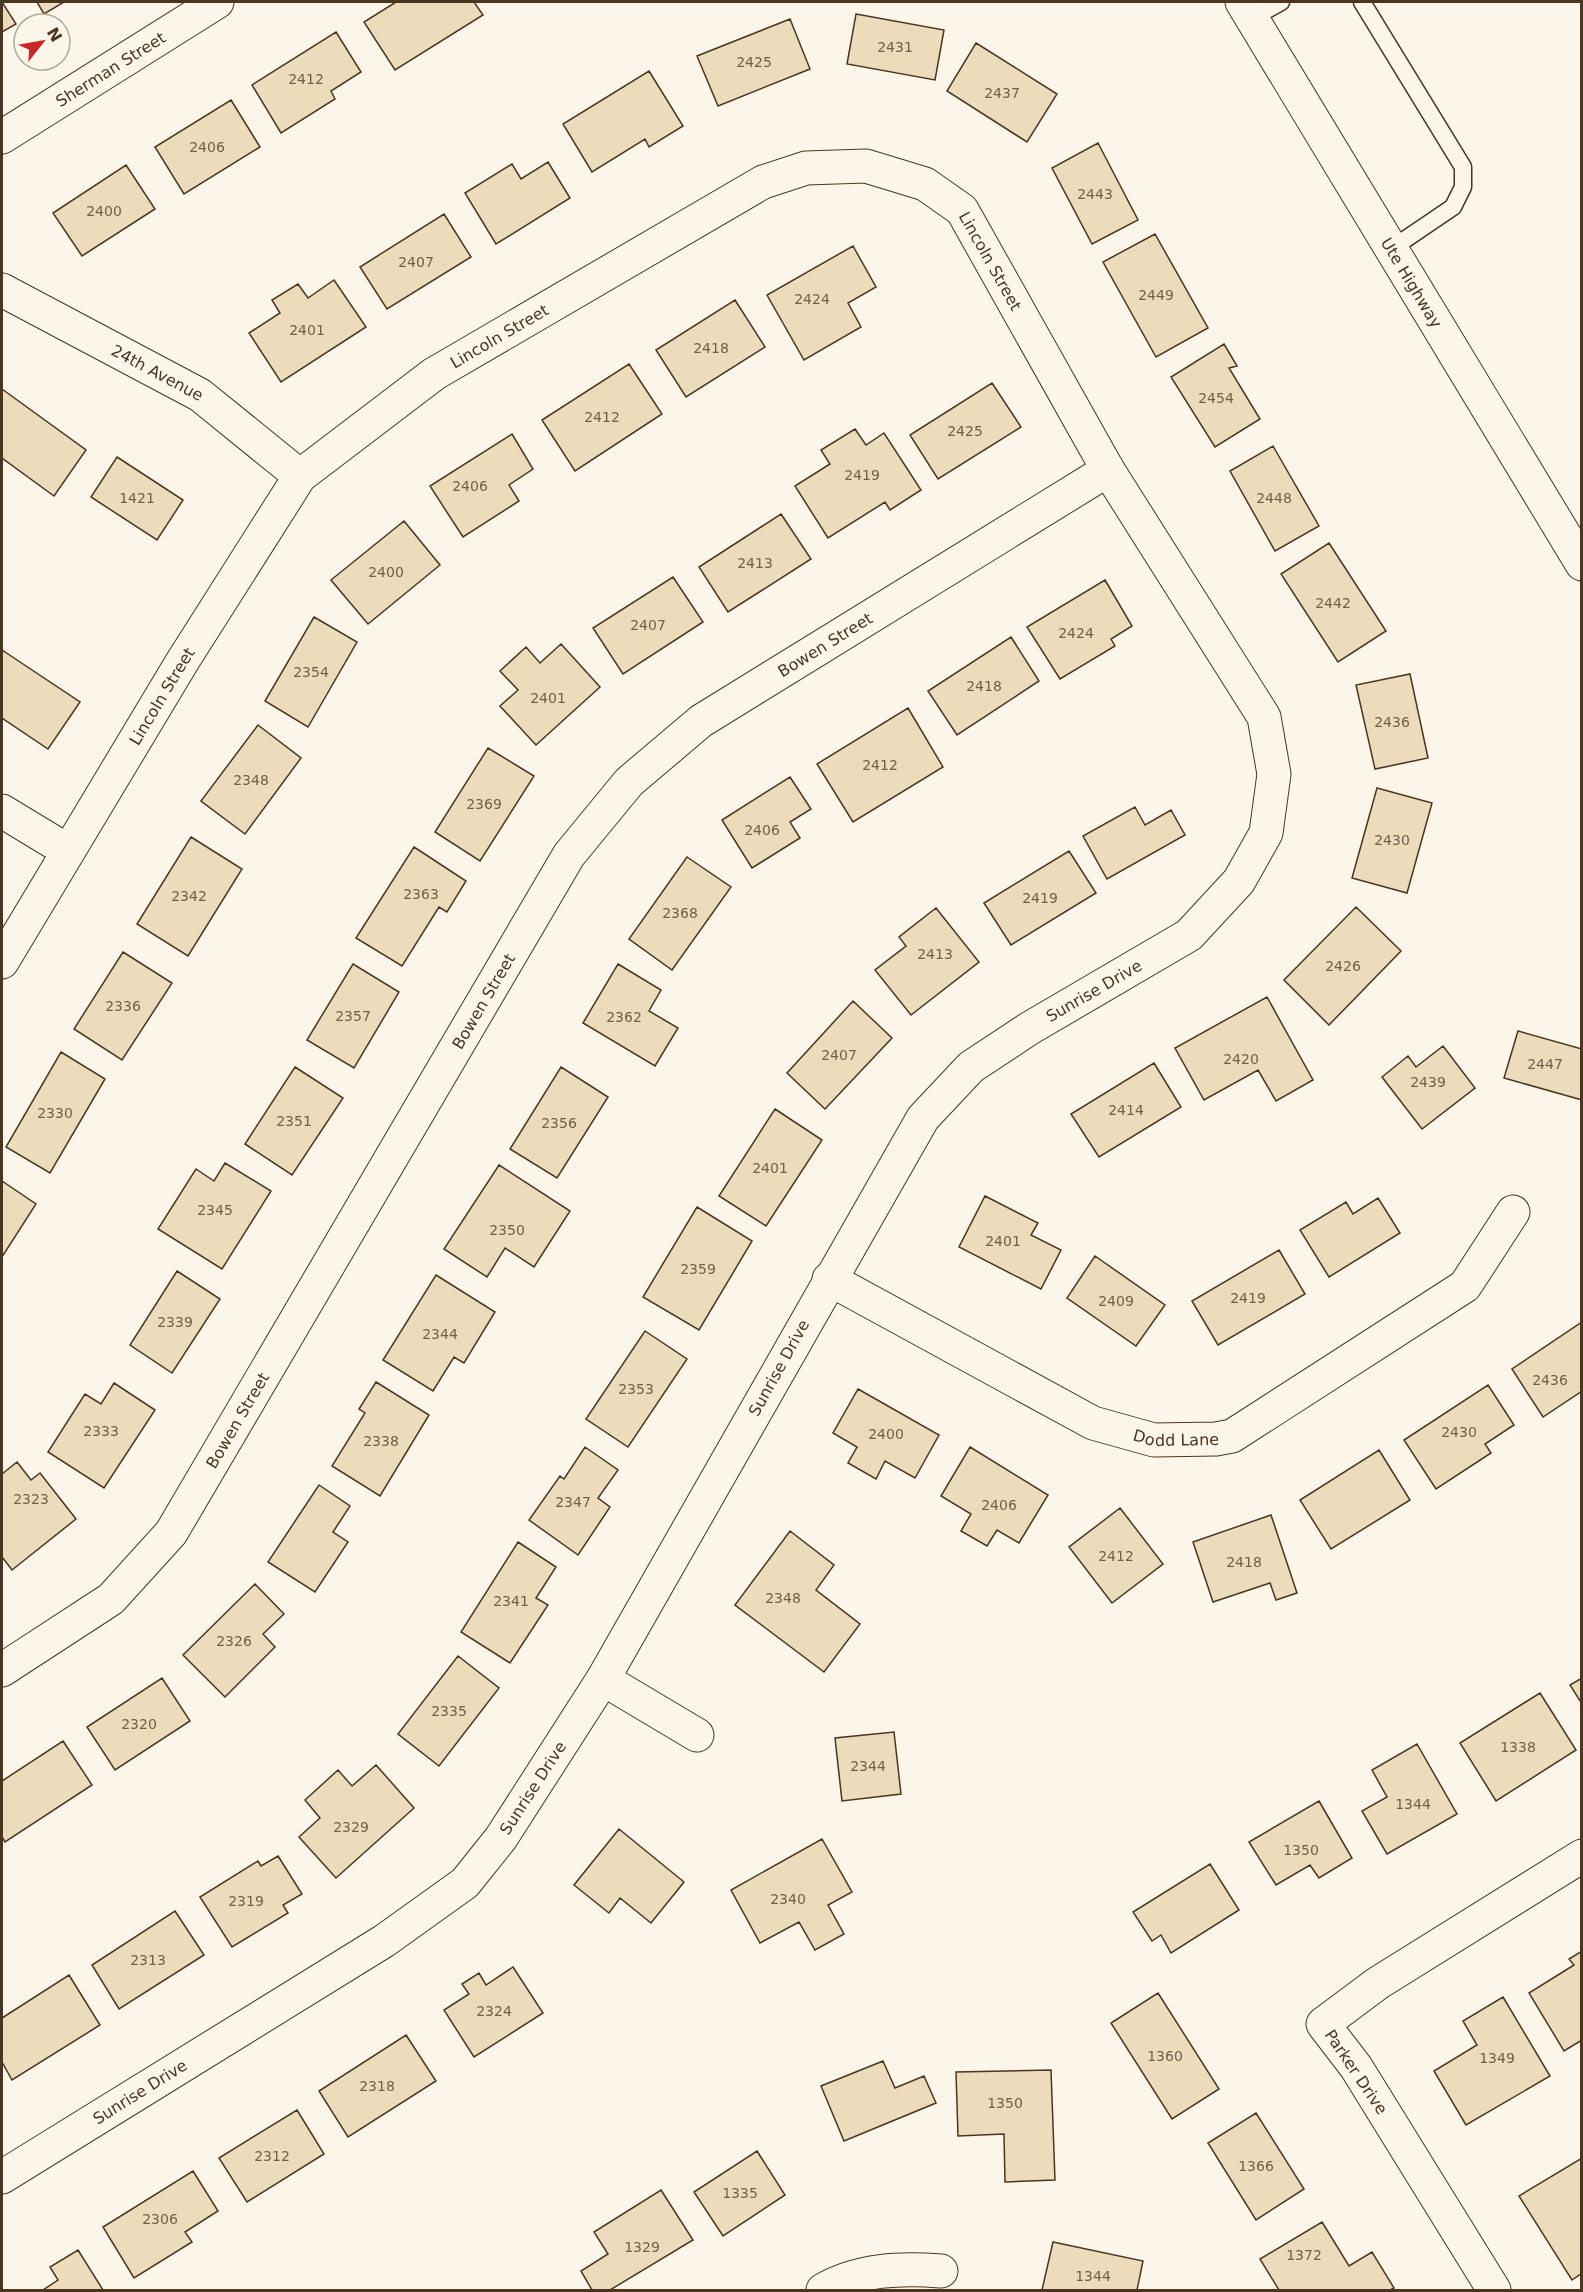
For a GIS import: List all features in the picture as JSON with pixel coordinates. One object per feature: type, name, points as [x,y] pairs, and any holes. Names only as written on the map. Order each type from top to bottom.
[{"type":"street","name":"Sherman Street","points":[[2,136],[217,2]]},
{"type":"street","name":"Ute Highway","points":[[1247,10],[1581,564]]},
{"type":"street","name":"Lincoln Street","points":[[2,962],[300,476],[434,374],[763,182],[806,168],[867,166],[925,184],[962,210],[1108,470]]},
{"type":"street","name":"24th Avenue","points":[[2,290],[200,395],[300,476]]},
{"type":"street","name":"Sunrise Drive","points":[[2,2177],[384,1941],[465,1883],[501,1838],[603,1679],[829,1279],[923,1118],[971,1067],[1030,1028],[1189,936],[1239,881],[1266,833],[1274,774],[1264,717],[1108,470]]},
{"type":"street","name":"Bowen Street","points":[[2,1670],[111,1599],[171,1533],[569,855],[629,782],[701,721],[1108,470]]},
{"type":"street","points":[[2,811],[68,851]]},
{"type":"street","name":"Dodd Lane","points":[[829,1279],[1093,1423],[1154,1440],[1216,1439],[1232,1436],[1465,1286],[1513,1212]]},
{"type":"street","points":[[603,1679],[697,1735]]},
{"type":"street","name":"Parker Drive","points":[[1494,2290],[1356,2067],[1323,2024],[1378,1983],[1581,1856]]},
{"type":"street","points":[[823,2290],[867,2273],[905,2269],[941,2271]]},
{"type":"lane","points":[[1247,10],[1281,2]]},
{"type":"lane","points":[[1362,2],[1463,167],[1463,187],[1453,207],[1391,249]]},
{"type":"building","points":[[2,2],[12,18],[12,26],[2,32]]},
{"type":"building","points":[[37,2],[64,2],[47,12],[43,12]]},
{"type":"building","points":[[396,2],[474,2],[483,15],[395,70],[364,22]]},
{"type":"building","points":[[856,14],[944,30],[935,80],[847,64]]},
{"type":"building","points":[[790,19],[810,69],[718,106],[697,56]]},
{"type":"building","points":[[336,32],[361,72],[331,91],[335,99],[281,133],[252,85]]},
{"type":"building","points":[[976,43],[1057,94],[1027,142],[947,91]]},
{"type":"building","points":[[649,71],[683,126],[649,147],[645,139],[592,172],[563,124]]},
{"type":"building","points":[[231,100],[260,147],[184,194],[155,147]]},
{"type":"building","points":[[1098,143],[1138,220],[1092,244],[1052,168]]},
{"type":"building","points":[[548,162],[570,198],[496,244],[465,193],[512,164],[521,179]]},
{"type":"building","points":[[126,165],[155,209],[82,256],[53,213]]},
{"type":"building","points":[[444,214],[471,257],[387,309],[360,267]]},
{"type":"building","points":[[1155,234],[1208,328],[1156,357],[1103,262]]},
{"type":"building","points":[[853,246],[876,287],[848,303],[861,327],[804,360],[767,295]]},
{"type":"building","points":[[334,280],[366,327],[281,382],[249,333],[280,313],[272,300],[298,284],[308,298]]},
{"type":"building","points":[[735,300],[765,347],[686,397],[656,350]]},
{"type":"building","points":[[1224,344],[1237,366],[1229,368],[1260,419],[1215,447],[1171,377]]},
{"type":"building","points":[[629,364],[662,414],[575,471],[542,420]]},
{"type":"building","points":[[992,383],[1021,427],[938,479],[910,435]]},
{"type":"building","points":[[2,389],[86,450],[54,496],[2,458]]},
{"type":"building","points":[[855,429],[866,445],[884,433],[921,490],[890,510],[885,502],[828,538],[795,486],[830,464],[821,450]]},
{"type":"building","points":[[512,434],[533,469],[509,485],[519,501],[463,537],[430,486]]},
{"type":"building","points":[[1273,446],[1319,526],[1275,551],[1230,471]]},
{"type":"building","points":[[117,457],[183,500],[157,540],[91,497]]},
{"type":"building","points":[[781,514],[811,559],[728,612],[699,567]]},
{"type":"building","points":[[404,521],[440,565],[368,624],[331,580]]},
{"type":"building","points":[[1329,543],[1386,631],[1338,662],[1281,574]]},
{"type":"building","points":[[673,577],[703,622],[623,674],[593,628]]},
{"type":"building","points":[[1105,580],[1132,626],[1111,639],[1115,646],[1060,679],[1027,627]]},
{"type":"building","points":[[314,617],[357,642],[308,727],[265,701]]},
{"type":"building","points":[[1011,637],[1039,681],[957,735],[928,691]]},
{"type":"building","points":[[561,644],[600,687],[536,745],[500,706],[518,690],[500,671],[526,647],[540,663]]},
{"type":"building","points":[[2,650],[80,702],[48,749],[2,718]]},
{"type":"building","points":[[1410,674],[1428,758],[1375,769],[1356,685]]},
{"type":"building","points":[[908,708],[943,767],[853,822],[817,764]]},
{"type":"building","points":[[258,725],[301,758],[245,834],[201,801]]},
{"type":"building","points":[[488,748],[534,776],[480,861],[435,832]]},
{"type":"building","points":[[790,777],[811,809],[790,822],[800,838],[752,868],[722,820]]},
{"type":"building","points":[[1377,788],[1432,803],[1407,893],[1352,878]]},
{"type":"building","points":[[1135,807],[1145,825],[1171,810],[1185,835],[1107,879],[1083,836]]},
{"type":"building","points":[[191,837],[242,869],[188,956],[137,924]]},
{"type":"building","points":[[414,847],[466,881],[447,912],[439,907],[402,966],[356,938]]},
{"type":"building","points":[[1069,851],[1096,893],[1011,945],[984,903]]},
{"type":"building","points":[[687,857],[731,887],[672,970],[629,939]]},
{"type":"building","points":[[1356,907],[1401,951],[1329,1025],[1284,980]]},
{"type":"building","points":[[936,908],[979,962],[911,1015],[875,970],[906,946],[899,937]]},
{"type":"building","points":[[123,952],[172,983],[122,1060],[74,1029]]},
{"type":"building","points":[[353,964],[399,992],[354,1068],[307,1040]]},
{"type":"building","points":[[618,964],[661,990],[649,1011],[678,1028],[655,1066],[583,1023]]},
{"type":"building","points":[[1267,997],[1313,1080],[1276,1101],[1258,1070],[1204,1100],[1175,1048]]},
{"type":"building","points":[[853,1001],[892,1038],[825,1109],[787,1073]]},
{"type":"building","points":[[1518,1031],[1582,1049],[1582,1100],[1504,1078]]},
{"type":"building","points":[[1443,1046],[1475,1088],[1422,1129],[1382,1077],[1408,1056],[1416,1067]]},
{"type":"building","points":[[61,1052],[105,1079],[50,1173],[6,1147]]},
{"type":"building","points":[[1154,1063],[1181,1107],[1099,1157],[1071,1114]]},
{"type":"building","points":[[295,1067],[343,1098],[292,1175],[245,1144]]},
{"type":"building","points":[[561,1067],[608,1097],[557,1178],[510,1149]]},
{"type":"building","points":[[775,1109],[822,1140],[766,1226],[719,1196]]},
{"type":"building","points":[[225,1163],[271,1191],[222,1269],[158,1229],[196,1169],[214,1181]]},
{"type":"building","points":[[499,1165],[570,1211],[534,1267],[505,1248],[487,1277],[444,1249]]},
{"type":"building","points":[[2,1181],[36,1204],[2,1257]]},
{"type":"building","points":[[985,1196],[1038,1223],[1031,1235],[1061,1250],[1041,1289],[959,1247]]},
{"type":"building","points":[[1378,1198],[1400,1233],[1329,1277],[1300,1230],[1346,1202],[1353,1214]]},
{"type":"building","points":[[697,1207],[752,1241],[699,1330],[643,1297]]},
{"type":"building","points":[[1279,1250],[1305,1294],[1218,1345],[1192,1301]]},
{"type":"building","points":[[1095,1256],[1165,1305],[1136,1346],[1067,1298]]},
{"type":"building","points":[[177,1271],[220,1299],[172,1373],[130,1345]]},
{"type":"building","points":[[436,1275],[495,1312],[464,1363],[454,1357],[433,1391],[383,1360]]},
{"type":"building","points":[[1582,1322],[1582,1391],[1543,1417],[1512,1369]]},
{"type":"building","points":[[645,1331],[687,1359],[628,1447],[586,1419]]},
{"type":"building","points":[[376,1382],[429,1415],[380,1496],[332,1466],[365,1413],[359,1409]]},
{"type":"building","points":[[114,1383],[155,1410],[104,1488],[48,1452],[85,1394],[101,1404]]},
{"type":"building","points":[[1488,1385],[1514,1425],[1485,1444],[1491,1453],[1436,1489],[1404,1440]]},
{"type":"building","points":[[858,1389],[939,1435],[915,1478],[885,1461],[876,1479],[848,1463],[857,1447],[833,1433]]},
{"type":"building","points":[[585,1447],[618,1470],[598,1498],[610,1507],[578,1555],[529,1520],[560,1476],[564,1479]]},
{"type":"building","points":[[970,1447],[1048,1495],[1019,1543],[997,1530],[987,1546],[961,1531],[971,1514],[941,1496]]},
{"type":"building","points":[[1379,1450],[1410,1500],[1331,1549],[1300,1500]]},
{"type":"building","points":[[17,1462],[31,1480],[40,1473],[76,1519],[12,1570],[2,1557],[2,1474]]},
{"type":"building","points":[[319,1485],[350,1506],[333,1532],[348,1542],[315,1592],[268,1562]]},
{"type":"building","points":[[1120,1508],[1163,1564],[1112,1603],[1069,1547]]},
{"type":"building","points":[[1271,1515],[1297,1593],[1276,1600],[1270,1583],[1213,1602],[1193,1542]]},
{"type":"building","points":[[790,1531],[834,1565],[816,1590],[860,1624],[824,1672],[735,1605]]},
{"type":"building","points":[[518,1542],[556,1567],[536,1598],[548,1605],[510,1663],[461,1632]]},
{"type":"building","points":[[255,1584],[284,1614],[263,1634],[275,1647],[225,1697],[183,1655]]},
{"type":"building","points":[[458,1656],[499,1688],[439,1766],[398,1734]]},
{"type":"building","points":[[162,1678],[190,1721],[115,1770],[87,1727]]},
{"type":"building","points":[[1582,1678],[1582,1704],[1570,1685]]},
{"type":"building","points":[[1540,1693],[1576,1750],[1496,1801],[1460,1743]]},
{"type":"building","points":[[894,1732],[901,1794],[842,1801],[835,1738]]},
{"type":"building","points":[[63,1741],[92,1785],[5,1842],[2,1837],[2,1781]]},
{"type":"building","points":[[1417,1744],[1457,1814],[1387,1854],[1362,1811],[1387,1797],[1372,1770]]},
{"type":"building","points":[[376,1765],[414,1808],[336,1878],[299,1837],[320,1818],[305,1800],[338,1770],[352,1786]]},
{"type":"building","points":[[1319,1801],[1352,1858],[1319,1878],[1310,1865],[1276,1885],[1249,1842]]},
{"type":"building","points":[[619,1829],[684,1882],[651,1923],[620,1898],[609,1913],[574,1885]]},
{"type":"building","points":[[822,1839],[852,1892],[828,1905],[844,1934],[815,1950],[799,1922],[760,1943],[731,1890]]},
{"type":"building","points":[[278,1856],[302,1894],[283,1905],[288,1913],[232,1947],[200,1897],[258,1861],[261,1866]]},
{"type":"building","points":[[1210,1864],[1239,1910],[1171,1953],[1161,1935],[1152,1941],[1133,1912]]},
{"type":"building","points":[[175,1911],[204,1955],[119,2009],[92,1965]]},
{"type":"building","points":[[1582,1951],[1582,2040],[1564,2051],[1529,1993],[1574,1965],[1569,1959]]},
{"type":"building","points":[[513,1967],[543,2013],[474,2057],[444,2010],[469,1994],[462,1984],[479,1973],[486,1985]]},
{"type":"building","points":[[69,1975],[100,2025],[12,2080],[2,2062],[2,2018]]},
{"type":"building","points":[[1158,1993],[1219,2089],[1172,2119],[1111,2023]]},
{"type":"building","points":[[1503,1997],[1550,2076],[1466,2125],[1434,2071],[1477,2045],[1463,2021]]},
{"type":"building","points":[[406,2035],[436,2081],[348,2137],[319,2091]]},
{"type":"building","points":[[883,2061],[895,2088],[924,2076],[936,2103],[844,2141],[821,2086]]},
{"type":"building","points":[[1051,2070],[1055,2180],[1005,2182],[1004,2134],[958,2136],[956,2072]]},
{"type":"building","points":[[297,2110],[324,2154],[247,2202],[219,2158]]},
{"type":"building","points":[[1256,2113],[1304,2189],[1256,2220],[1208,2143]]},
{"type":"building","points":[[757,2151],[785,2195],[723,2236],[694,2192]]},
{"type":"building","points":[[1582,2158],[1582,2273],[1572,2280],[1519,2196]]},
{"type":"building","points":[[193,2171],[218,2211],[185,2232],[192,2242],[134,2278],[103,2227]]},
{"type":"building","points":[[661,2190],[693,2240],[610,2290],[592,2290],[581,2271],[608,2254],[594,2232]]},
{"type":"building","points":[[1322,2222],[1349,2266],[1372,2252],[1394,2288],[1390,2290],[1279,2290],[1260,2259]]},
{"type":"building","points":[[1053,2242],[1143,2261],[1137,2290],[1042,2290]]},
{"type":"building","points":[[78,2250],[103,2290],[43,2290],[58,2280],[50,2267]]}]
